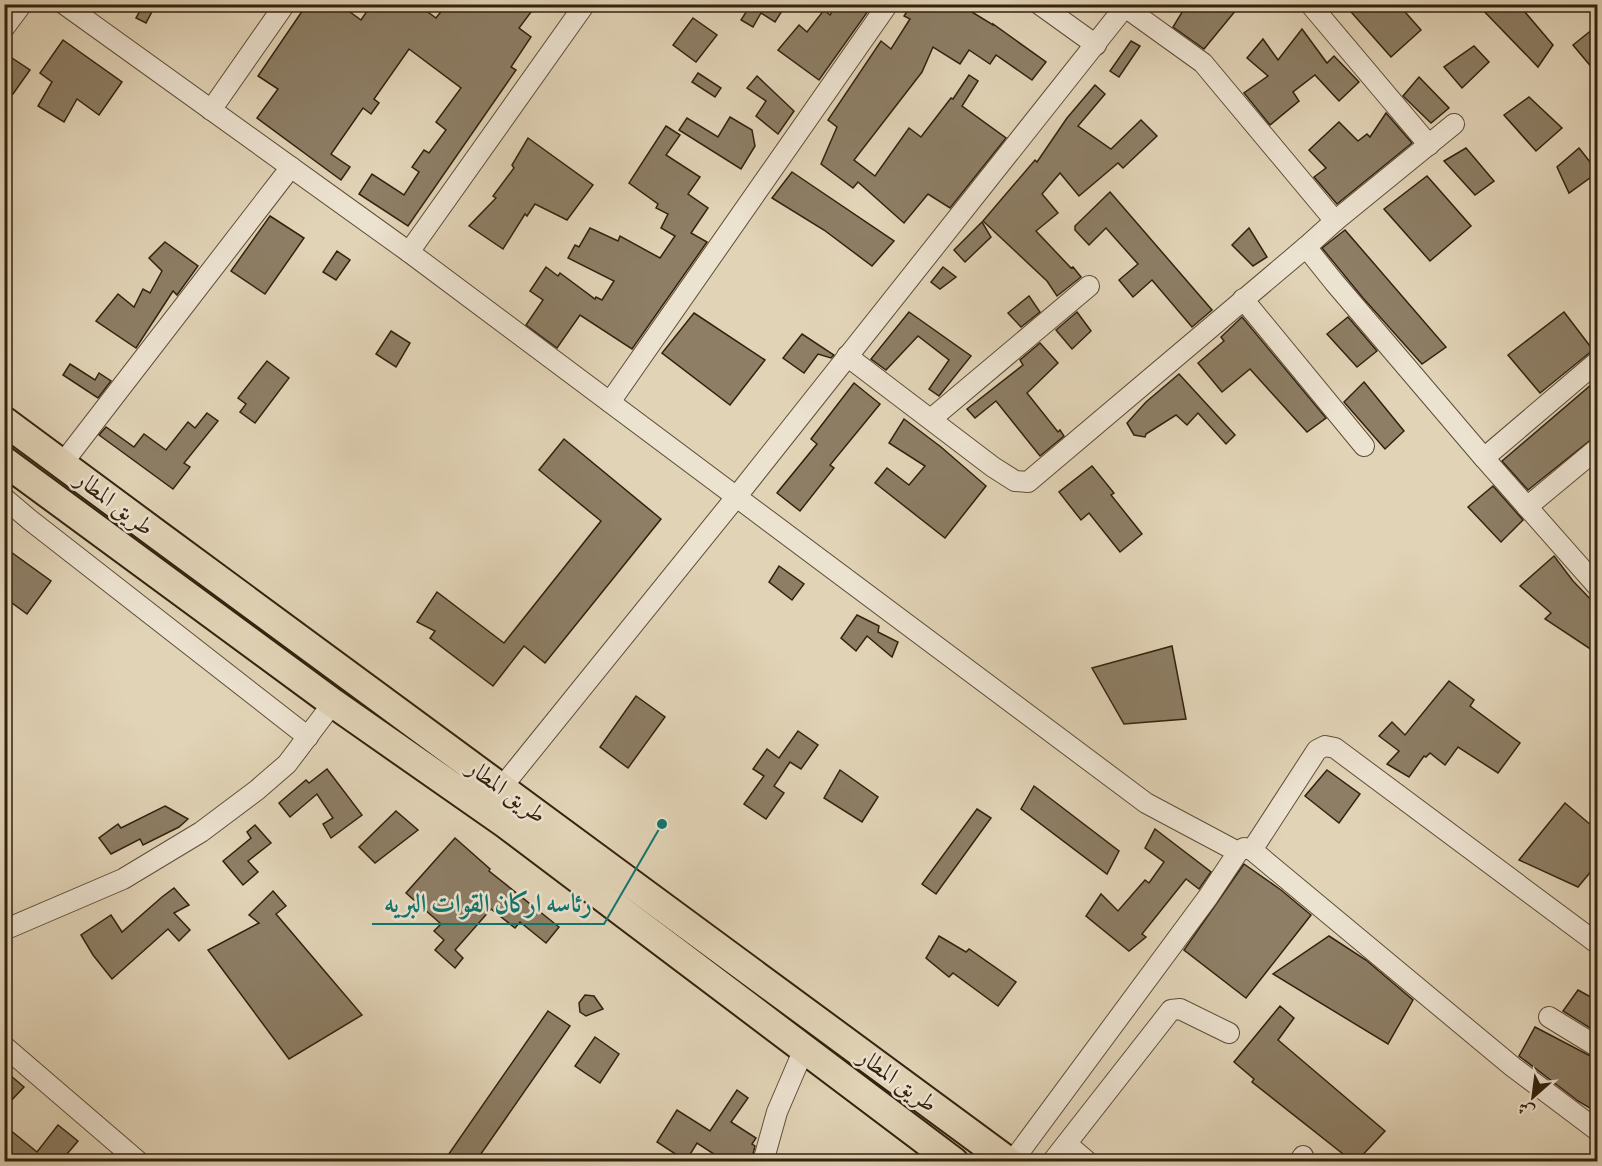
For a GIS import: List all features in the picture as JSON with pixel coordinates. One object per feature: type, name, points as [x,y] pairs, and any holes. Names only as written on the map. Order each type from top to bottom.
[{"type":"highway","name":"طريق المطار","points":[[4,421],[1010,1161]]},
{"type":"highway","name":"طريق المطار","points":[[4,461],[333,703],[506,824],[954,1161]]},
{"type":"street","points":[[4,28],[22,4]]},
{"type":"street","points":[[64,4],[410,252],[1146,803],[1245,851],[1513,1067],[1598,1131]]},
{"type":"street","points":[[211,110],[285,4]]},
{"type":"street","points":[[410,252],[585,4]]},
{"type":"street","points":[[610,402],[888,4]]},
{"type":"street","points":[[1039,4],[1096,45]]},
{"type":"street","points":[[1310,4],[1429,145]]},
{"type":"street","points":[[502,787],[737,496],[1126,6],[1209,69],[1335,221]]},
{"type":"street","points":[[847,356],[993,467],[1015,481],[1028,482],[1335,221],[1454,124]]},
{"type":"street","points":[[62,464],[291,167]]},
{"type":"street","points":[[1306,248],[1484,458],[1598,587]]},
{"type":"street","points":[[931,419],[1089,286]]},
{"type":"street","points":[[1243,299],[1364,446]]},
{"type":"street","points":[[1484,458],[1598,360]]},
{"type":"street","points":[[1527,507],[1598,448]]},
{"type":"street","points":[[4,498],[308,737]]},
{"type":"street","points":[[4,930],[123,879],[161,858],[228,813],[287,764],[333,703]]},
{"type":"street","points":[[1010,1161],[1104,1038],[1162,956],[1245,851],[1317,750],[1325,746],[1335,748],[1598,944]]},
{"type":"street","points":[[1052,1161],[1171,1010],[1180,1010],[1229,1033]]},
{"type":"street","points":[[1549,1017],[1598,1047]]},
{"type":"street","points":[[4,1046],[140,1161]]},
{"type":"street","points":[[763,1161],[777,1112],[804,1048]]},
{"type":"street","points":[[1067,1144],[1088,1161]]},
{"type":"building","points":[[144,4],[156,4],[146,23],[136,18]]},
{"type":"building","points":[[307,4],[339,4],[361,20],[372,4],[417,4],[436,18],[447,4],[537,4],[519,28],[531,37],[511,67],[516,70],[408,226],[359,194],[372,174],[404,195],[419,172],[412,167],[424,150],[429,153],[446,130],[436,122],[461,88],[409,49],[374,99],[379,103],[371,114],[363,108],[331,154],[350,167],[341,180],[257,118],[278,89],[258,76]]},
{"type":"building","points":[[747,4],[772,4],[782,11],[775,22],[761,13],[753,27],[741,20],[750,6]]},
{"type":"building","points":[[837,4],[873,4],[819,80],[778,50],[799,25],[807,32],[824,10],[830,15]]},
{"type":"building","points":[[912,4],[972,4],[967,9],[993,24],[1046,62],[1032,80],[996,55],[990,64],[969,50],[960,64],[933,47],[922,72],[854,160],[875,176],[909,128],[921,137],[951,98],[953,99],[969,75],[978,81],[962,106],[1006,138],[950,208],[928,194],[904,223],[858,182],[853,188],[821,164],[837,127],[828,120],[881,41],[891,49],[910,19],[904,16]]},
{"type":"building","points":[[1187,4],[1241,4],[1204,49],[1173,27]]},
{"type":"building","points":[[1344,4],[1398,4],[1421,30],[1391,57]]},
{"type":"building","points":[[1477,4],[1518,4],[1553,45],[1538,67]]},
{"type":"building","points":[[693,18],[717,35],[696,62],[673,45]]},
{"type":"building","points":[[1598,25],[1598,75],[1573,45]]},
{"type":"building","points":[[1302,29],[1327,63],[1334,56],[1359,82],[1339,101],[1315,75],[1293,92],[1299,101],[1270,125],[1244,93],[1268,76],[1247,58],[1263,39],[1278,60]]},
{"type":"building","points":[[63,40],[122,82],[99,115],[77,99],[64,122],[38,106],[52,82],[40,73]]},
{"type":"building","points":[[1131,41],[1140,46],[1119,77],[1110,71]]},
{"type":"building","points":[[1474,46],[1489,62],[1462,88],[1444,67]]},
{"type":"building","points":[[12,58],[30,70],[13,94],[4,88],[4,68]]},
{"type":"building","points":[[698,73],[721,88],[715,97],[692,82]]},
{"type":"building","points":[[757,76],[794,111],[778,134],[756,116],[766,101],[747,88]]},
{"type":"building","points":[[1419,77],[1449,108],[1431,123],[1403,96]]},
{"type":"building","points":[[1095,85],[1105,94],[1078,126],[1111,149],[1141,120],[1157,136],[1123,168],[1118,163],[1079,196],[1060,173],[1042,194],[1058,213],[1036,231],[1081,277],[1057,296],[1047,281],[983,221],[1035,160],[1037,162],[1067,118]]},
{"type":"building","points":[[1529,97],[1562,128],[1536,151],[1504,115]]},
{"type":"building","points":[[1386,113],[1412,143],[1337,204],[1314,177],[1326,168],[1309,150],[1339,122],[1358,141],[1367,134],[1370,137]]},
{"type":"building","points":[[730,117],[752,130],[755,146],[741,169],[679,130],[687,118],[718,137]]},
{"type":"building","points":[[666,126],[680,135],[666,155],[700,177],[688,194],[708,208],[691,233],[707,242],[632,349],[580,315],[557,348],[526,325],[543,300],[530,291],[546,267],[558,276],[560,273],[595,299],[596,297],[602,300],[614,281],[568,258],[575,245],[579,247],[590,228],[618,241],[620,236],[660,258],[675,236],[661,228],[668,214],[656,208],[658,204],[629,183]]},
{"type":"building","points":[[528,138],[593,185],[567,220],[535,204],[527,216],[525,214],[503,249],[469,226],[496,198],[493,196],[514,168],[512,165]]},
{"type":"building","points":[[1466,148],[1494,181],[1475,195],[1444,161]]},
{"type":"building","points":[[1579,148],[1598,172],[1569,193],[1557,167]]},
{"type":"building","points":[[792,172],[894,241],[872,266],[824,230],[772,198]]},
{"type":"building","points":[[1427,176],[1471,226],[1430,261],[1384,209]]},
{"type":"building","points":[[1110,192],[1212,310],[1192,327],[1152,280],[1133,297],[1119,280],[1138,264],[1106,228],[1089,245],[1075,230],[1075,226]]},
{"type":"building","points":[[270,216],[304,238],[265,294],[231,271]]},
{"type":"building","points":[[982,222],[991,237],[965,262],[954,250]]},
{"type":"building","points":[[1249,228],[1267,257],[1253,266],[1232,245]]},
{"type":"building","points":[[1345,230],[1446,347],[1422,364],[1363,298],[1322,248]]},
{"type":"building","points":[[165,242],[198,266],[177,295],[173,291],[136,348],[96,321],[118,294],[134,307],[143,289],[150,293],[162,271],[149,258]]},
{"type":"building","points":[[337,251],[350,260],[336,280],[323,272]]},
{"type":"building","points":[[943,267],[956,277],[940,289],[931,282]]},
{"type":"building","points":[[1029,296],[1040,312],[1021,327],[1008,313]]},
{"type":"building","points":[[909,312],[971,356],[939,396],[929,389],[949,360],[918,336],[886,370],[871,359]]},
{"type":"building","points":[[1077,312],[1091,331],[1072,349],[1056,330]]},
{"type":"building","points":[[1564,312],[1593,350],[1540,393],[1508,355]]},
{"type":"building","points":[[694,313],[765,360],[730,405],[662,353]]},
{"type":"building","points":[[1242,317],[1326,418],[1307,432],[1250,369],[1222,392],[1198,363],[1224,341],[1221,337]]},
{"type":"building","points":[[1348,317],[1377,351],[1357,367],[1327,334]]},
{"type":"building","points":[[391,331],[410,343],[396,367],[376,354]]},
{"type":"building","points":[[802,334],[834,355],[831,358],[818,354],[804,373],[783,358]]},
{"type":"building","points":[[1040,343],[1058,363],[1027,393],[1058,432],[1060,430],[1064,436],[1040,456],[996,401],[975,418],[967,409],[1023,365],[1020,360]]},
{"type":"building","points":[[267,361],[289,378],[255,423],[240,412],[246,404],[238,398]]},
{"type":"building","points":[[70,364],[95,380],[99,373],[111,381],[98,398],[63,375]]},
{"type":"building","points":[[1179,374],[1235,435],[1226,444],[1198,413],[1187,425],[1176,415],[1146,434],[1145,437],[1134,435],[1127,423],[1146,402]]},
{"type":"building","points":[[1598,379],[1598,434],[1528,490],[1502,461]]},
{"type":"building","points":[[1364,382],[1404,431],[1385,449],[1344,402]]},
{"type":"building","points":[[854,383],[880,404],[830,465],[834,468],[800,511],[777,493],[817,444],[811,439]]},
{"type":"building","points":[[207,413],[218,421],[184,463],[190,467],[173,489],[99,435],[106,427],[134,447],[144,434],[166,450],[188,422],[195,428]]},
{"type":"building","points":[[904,419],[986,486],[945,538],[875,483],[887,468],[909,485],[925,466],[889,443]]},
{"type":"building","points":[[564,439],[661,519],[545,663],[524,646],[493,686],[430,638],[435,631],[417,622],[437,592],[504,643],[601,521],[539,470]]},
{"type":"building","points":[[1092,466],[1114,493],[1111,495],[1142,534],[1120,552],[1089,513],[1081,520],[1059,492]]},
{"type":"building","points":[[1493,486],[1523,520],[1501,542],[1468,507]]},
{"type":"building","points":[[4,547],[51,581],[27,614],[4,597]]},
{"type":"building","points":[[1554,556],[1573,581],[1598,607],[1598,654],[1545,619],[1551,613],[1520,586]]},
{"type":"building","points":[[779,566],[804,584],[792,600],[769,582]]},
{"type":"building","points":[[857,615],[879,626],[878,632],[898,642],[892,657],[867,636],[856,651],[841,638]]},
{"type":"building","points":[[1172,646],[1186,719],[1124,724],[1092,668]]},
{"type":"building","points":[[1449,681],[1474,700],[1470,706],[1520,743],[1498,773],[1458,747],[1445,765],[1430,753],[1424,756],[1409,777],[1387,764],[1399,751],[1379,736],[1392,722],[1405,735]]},
{"type":"building","points":[[636,696],[665,717],[628,768],[600,747]]},
{"type":"building","points":[[798,731],[818,745],[801,769],[790,762],[774,786],[784,793],[766,819],[744,804],[764,776],[753,769],[767,749],[779,758]]},
{"type":"building","points":[[327,769],[362,815],[331,838],[323,824],[333,818],[317,794],[290,817],[279,803],[306,780],[309,783]]},
{"type":"building","points":[[840,770],[878,797],[862,822],[824,798]]},
{"type":"building","points":[[1327,770],[1360,794],[1339,823],[1305,796]]},
{"type":"building","points":[[1034,786],[1119,851],[1107,874],[1021,809]]},
{"type":"building","points":[[1565,803],[1598,831],[1598,863],[1578,887],[1519,860]]},
{"type":"building","points":[[165,806],[188,819],[179,827],[143,845],[140,839],[111,854],[99,838],[118,824],[121,828]]},
{"type":"building","points":[[977,809],[991,818],[936,894],[922,884]]},
{"type":"building","points":[[396,811],[418,830],[375,863],[359,847]]},
{"type":"building","points":[[255,825],[271,843],[248,861],[258,872],[243,885],[223,861],[251,838],[247,832]]},
{"type":"building","points":[[1155,829],[1211,872],[1199,889],[1186,879],[1142,934],[1146,937],[1129,951],[1086,916],[1101,894],[1118,911],[1145,880],[1149,883],[1164,862],[1145,848]]},
{"type":"building","points":[[455,838],[490,869],[489,871],[559,927],[546,943],[520,922],[515,928],[491,909],[455,950],[463,958],[455,968],[435,950],[444,940],[434,931],[441,924],[406,893]]},
{"type":"building","points":[[1244,864],[1311,915],[1246,998],[1184,950]]},
{"type":"building","points":[[174,888],[189,905],[174,913],[190,930],[179,941],[168,929],[112,979],[81,935],[111,915],[122,932]]},
{"type":"building","points":[[273,891],[286,906],[276,914],[362,1015],[289,1059],[208,950],[259,923],[249,915]]},
{"type":"building","points":[[939,936],[966,952],[969,949],[1016,982],[998,1006],[953,973],[949,977],[926,958]]},
{"type":"building","points":[[1329,936],[1366,960],[1413,1000],[1388,1044],[1273,974]]},
{"type":"building","points":[[1578,990],[1598,1001],[1598,1033],[1563,1011]]},
{"type":"building","points":[[585,995],[594,996],[603,1009],[586,1016],[580,1012],[579,1003]]},
{"type":"building","points":[[1280,1006],[1294,1018],[1278,1040],[1385,1131],[1357,1161],[1352,1161],[1252,1082],[1254,1079],[1234,1062]]},
{"type":"building","points":[[548,1011],[570,1026],[476,1161],[444,1161]]},
{"type":"building","points":[[1535,1027],[1598,1060],[1598,1113],[1578,1101],[1519,1056]]},
{"type":"building","points":[[595,1037],[619,1054],[600,1083],[575,1066]]},
{"type":"building","points":[[4,1070],[24,1087],[4,1108]]},
{"type":"building","points":[[737,1090],[748,1098],[731,1122],[756,1138],[752,1144],[755,1146],[753,1154],[748,1161],[714,1161],[717,1156],[697,1143],[686,1161],[657,1142],[677,1110],[710,1131]]},
{"type":"building","points":[[4,1125],[37,1152],[58,1125],[78,1141],[61,1161],[25,1161],[17,1155],[12,1161],[4,1161]]},
{"type":"place","name":"رئاسه اركان القوات البريه","points":[[662,824]]}]
